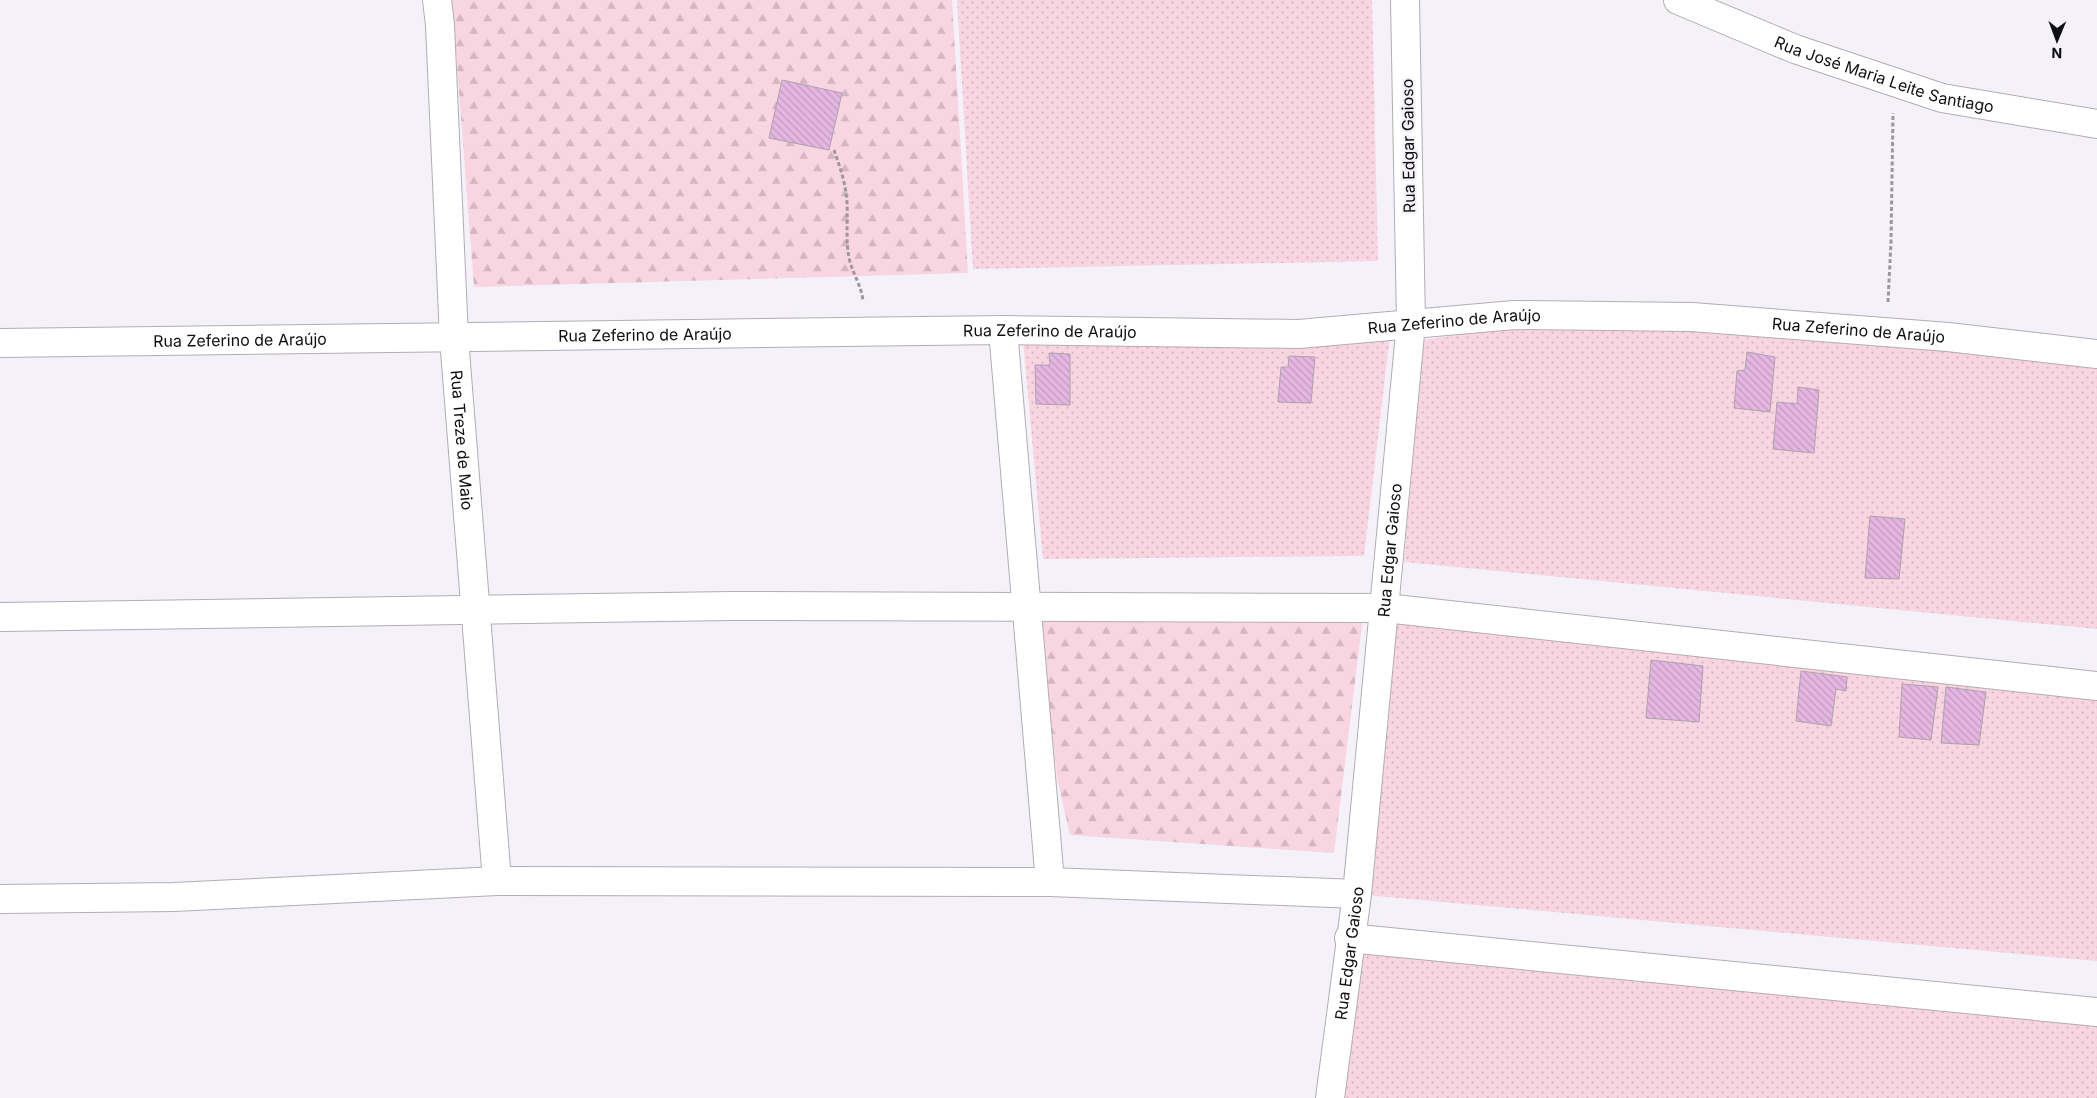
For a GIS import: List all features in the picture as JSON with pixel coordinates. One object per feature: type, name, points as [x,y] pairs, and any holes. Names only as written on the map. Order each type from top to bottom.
[{"type":"street","name":"Rua Treze de Maio","points":[[438,0],[454,338],[497,881]]},
{"type":"street","name":"Rua Edgar Gaioso","points":[[1330,1098],[1357,894],[1411,323],[1404,0]]},
{"type":"street","name":"Rua José Maria Leite Santiago","points":[[1678,0],[1795,49],[1942,98],[2097,124]]},
{"type":"street","name":"Rua Zeferino de Araújo","points":[[0,343],[1003,330],[1299,334],[1514,315],[1692,317],[1948,337],[2097,354]]},
{"type":"street","points":[[1003,330],[1050,882]]},
{"type":"street","points":[[0,617],[732,606],[1385,608],[2097,686]]},
{"type":"street","points":[[0,899],[174,897],[497,881],[1050,882],[1357,894]]},
{"type":"street","points":[[1350,938],[2097,1012]]},
{"type":"path","points":[[1888,332],[1894,82]]},
{"type":"path","points":[[834,150],[844,180],[850,262],[862,290],[864,312],[873,332]]},
{"type":"green space","points":[[452,0],[952,0],[968,273],[474,287]]},
{"type":"green space","points":[[957,0],[1372,0],[1378,261],[973,269]]},
{"type":"green space","points":[[1534,325],[1716,329],[2097,363],[2097,629],[1404,562],[1422,340]]},
{"type":"green space","points":[[1390,335],[1364,556],[1043,559],[1023,340]]},
{"type":"green space","points":[[1363,616],[1334,853],[1070,835],[1057,778],[1040,618]]},
{"type":"green space","points":[[1394,618],[2097,697],[2097,961],[1365,895]]},
{"type":"green space","points":[[1357,947],[2097,1021],[2097,1098],[1339,1098]]},
{"type":"building","points":[[782,80],[842,93],[829,150],[769,138]]},
{"type":"building","points":[[1747,352],[1775,357],[1770,412],[1734,408],[1737,371],[1745,370]]},
{"type":"building","points":[[1049,353],[1070,354],[1070,405],[1036,404],[1035,365],[1050,365]]},
{"type":"building","points":[[1289,356],[1315,357],[1311,403],[1278,402],[1281,367],[1288,367]]},
{"type":"building","points":[[1798,387],[1819,390],[1814,453],[1773,449],[1777,402],[1797,404]]},
{"type":"building","points":[[1870,516],[1905,519],[1899,579],[1865,578]]},
{"type":"building","points":[[1651,660],[1703,666],[1699,722],[1646,718]]},
{"type":"building","points":[[1801,671],[1847,677],[1846,691],[1836,689],[1831,726],[1796,721]]},
{"type":"building","points":[[1902,684],[1938,687],[1931,740],[1899,737]]},
{"type":"building","points":[[1946,687],[1986,692],[1979,745],[1941,743]]}]
